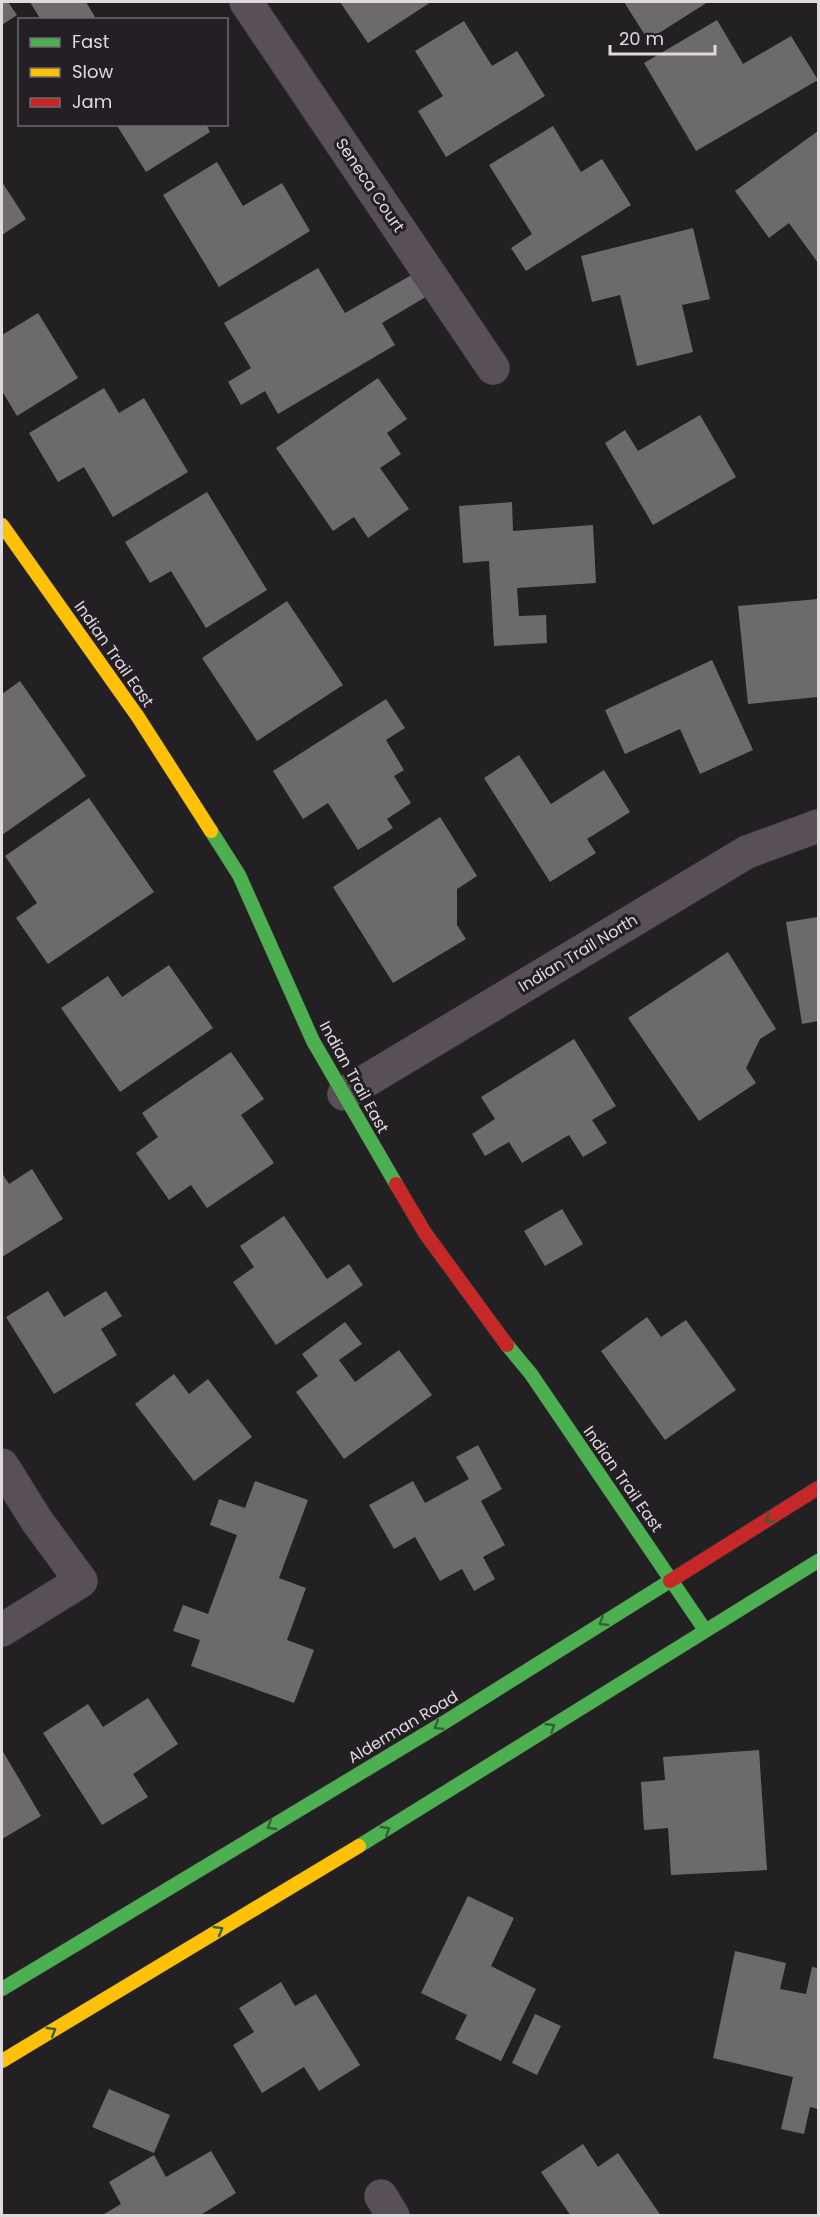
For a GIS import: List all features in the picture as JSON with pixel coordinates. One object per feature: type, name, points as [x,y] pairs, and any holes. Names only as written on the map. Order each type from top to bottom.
[{"type":"main road","name":"Indian Trail East","points":[[2,525],[138,717],[240,875],[313,1041],[425,1233],[500,1336],[531,1374],[705,1629]]},
{"type":"main road","name":"Alderman Road","points":[[2,1989],[445,1722],[819,1488]]},
{"type":"main road","points":[[2,2061],[481,1772],[705,1629],[819,1561]]},
{"type":"street","name":"Seneca Court","points":[[246,2],[493,368]]},
{"type":"street","name":"Indian Trail North","points":[[344,1094],[747,852],[819,826]]},
{"type":"street","points":[[2,1465],[37,1521],[81,1581],[2,1630]]},
{"type":"building","points":[[2,2],[8,2],[17,15],[2,25]]},
{"type":"building","points":[[30,2],[86,2],[95,17],[93,18],[40,18]]},
{"type":"building","points":[[340,2],[431,2],[368,43]]},
{"type":"building","points":[[624,2],[708,2],[648,40]]},
{"type":"building","points":[[717,20],[743,64],[791,36],[818,80],[696,151],[644,63]]},
{"type":"building","points":[[464,21],[492,66],[517,51],[545,96],[446,157],[418,111],[443,96],[415,51]]},
{"type":"building","points":[[117,126],[207,126],[210,132],[146,172]]},
{"type":"building","points":[[553,126],[581,172],[602,159],[631,205],[526,271],[511,248],[532,234],[489,165]]},
{"type":"building","points":[[818,131],[818,263],[789,223],[769,238],[735,191]]},
{"type":"building","points":[[217,162],[243,206],[282,183],[310,231],[219,287],[163,195]]},
{"type":"building","points":[[2,182],[26,219],[2,235]]},
{"type":"building","points":[[693,228],[710,299],[682,305],[693,352],[637,366],[620,295],[592,302],[581,256]]},
{"type":"building","points":[[318,268],[345,313],[415,273],[429,295],[382,323],[395,345],[278,414],[265,391],[241,405],[228,382],[251,368],[224,323]]},
{"type":"building","points":[[38,313],[78,378],[17,416],[2,391],[2,335]]},
{"type":"building","points":[[378,378],[407,419],[387,433],[401,454],[380,468],[409,509],[368,538],[354,517],[333,531],[276,448]]},
{"type":"building","points":[[104,388],[119,413],[144,398],[188,472],[113,517],[84,467],[58,482],[29,433]]},
{"type":"building","points":[[700,415],[736,477],[653,525],[605,443],[625,430],[638,451]]},
{"type":"building","points":[[207,492],[267,590],[206,628],[171,571],[150,583],[125,542]]},
{"type":"building","points":[[512,502],[513,531],[593,525],[596,583],[517,588],[519,616],[546,615],[547,643],[494,646],[489,561],[463,563],[459,506]]},
{"type":"building","points":[[818,599],[818,697],[748,704],[738,606]]},
{"type":"building","points":[[287,601],[343,685],[257,741],[202,658]]},
{"type":"building","points":[[712,660],[753,750],[700,774],[680,729],[625,754],[605,710]]},
{"type":"building","points":[[20,681],[86,776],[2,835],[2,694]]},
{"type":"building","points":[[386,699],[405,728],[386,740],[404,770],[394,776],[411,803],[387,819],[393,828],[358,850],[328,803],[303,819],[273,771]]},
{"type":"building","points":[[519,755],[551,804],[604,770],[630,812],[587,839],[596,853],[550,882],[484,778]]},
{"type":"building","points":[[89,798],[154,892],[48,964],[16,918],[37,903],[5,856]]},
{"type":"building","points":[[440,817],[477,876],[457,889],[457,925],[466,939],[393,983],[333,887]]},
{"type":"building","points":[[818,917],[818,1021],[802,1024],[786,922]]},
{"type":"building","points":[[728,952],[776,1029],[760,1039],[746,1068],[756,1083],[699,1121],[628,1018]]},
{"type":"building","points":[[169,965],[213,1028],[120,1092],[61,1008],[108,976],[122,997]]},
{"type":"building","points":[[574,1039],[616,1106],[592,1120],[607,1143],[583,1157],[569,1135],[522,1163],[509,1142],[485,1156],[472,1134],[495,1119],[481,1097]]},
{"type":"building","points":[[231,1052],[264,1099],[241,1115],[274,1163],[207,1208],[191,1185],[169,1200],[136,1153],[158,1137],[142,1113]]},
{"type":"building","points":[[32,1169],[63,1219],[2,1257],[2,1173],[9,1184]]},
{"type":"building","points":[[562,1209],[583,1244],[545,1266],[524,1231]]},
{"type":"building","points":[[284,1216],[327,1279],[349,1264],[363,1285],[276,1345],[233,1282],[254,1267],[240,1246]]},
{"type":"building","points":[[48,1291],[64,1317],[106,1291],[122,1316],[101,1329],[117,1355],[54,1394],[6,1317]]},
{"type":"building","points":[[647,1317],[661,1337],[686,1320],[736,1390],[665,1440],[601,1351]]},
{"type":"building","points":[[345,1322],[362,1344],[339,1360],[355,1382],[399,1350],[432,1395],[344,1459],[296,1392],[318,1376],[302,1354]]},
{"type":"building","points":[[174,1374],[189,1394],[208,1379],[252,1437],[194,1481],[135,1404]]},
{"type":"building","points":[[478,1445],[502,1489],[481,1501],[505,1545],[483,1557],[495,1579],[474,1591],[462,1569],[440,1581],[415,1537],[394,1549],[369,1505],[413,1481],[425,1503],[469,1479],[456,1457]]},
{"type":"building","points":[[255,1481],[308,1500],[279,1578],[306,1588],[287,1640],[314,1650],[294,1703],[191,1666],[200,1640],[173,1631],[183,1605],[208,1614],[237,1535],[210,1525],[219,1499],[245,1508]]},
{"type":"building","points":[[148,1698],[178,1744],[133,1774],[148,1797],[102,1825],[43,1733],[88,1704],[103,1727]]},
{"type":"building","points":[[2,1750],[41,1816],[2,1839]]},
{"type":"building","points":[[759,1750],[767,1870],[671,1875],[668,1828],[644,1830],[641,1782],[665,1780],[663,1757]]},
{"type":"building","points":[[468,1896],[514,1918],[491,1966],[536,1989],[501,2061],[455,2039],[467,2015],[421,1993]]},
{"type":"building","points":[[735,1951],[786,1963],[780,1989],[806,1994],[812,1967],[818,1968],[818,2109],[810,2107],[804,2134],[781,2129],[793,2077],[713,2058]]},
{"type":"building","points":[[281,1982],[295,2006],[316,1994],[360,2065],[319,2091],[304,2067],[262,2093],[233,2045],[254,2032],[239,2008]]},
{"type":"building","points":[[535,2014],[561,2026],[537,2075],[512,2063]]},
{"type":"building","points":[[109,2089],[170,2115],[154,2153],[92,2127]]},
{"type":"building","points":[[583,2144],[598,2167],[618,2153],[661,2216],[571,2216],[541,2172]]},
{"type":"building","points":[[211,2151],[236,2193],[199,2216],[101,2216],[121,2204],[109,2182],[154,2155],[166,2177]]},
{"type":"traffic: fast","points":[[211,831],[239,875],[313,1041],[396,1184]]},
{"type":"traffic: fast","points":[[507,1345],[531,1374],[705,1630]]},
{"type":"traffic: fast","points":[[359,1846],[818,1561]]},
{"type":"traffic: fast","points":[[2,1989],[445,1722],[670,1581]]},
{"type":"traffic: slow","points":[[2,525],[138,717],[211,831]]},
{"type":"traffic: slow","points":[[2,2061],[359,1846]]},
{"type":"traffic: jam","points":[[396,1184],[425,1233],[507,1345]]},
{"type":"traffic: jam","points":[[670,1581],[818,1488]]}]
